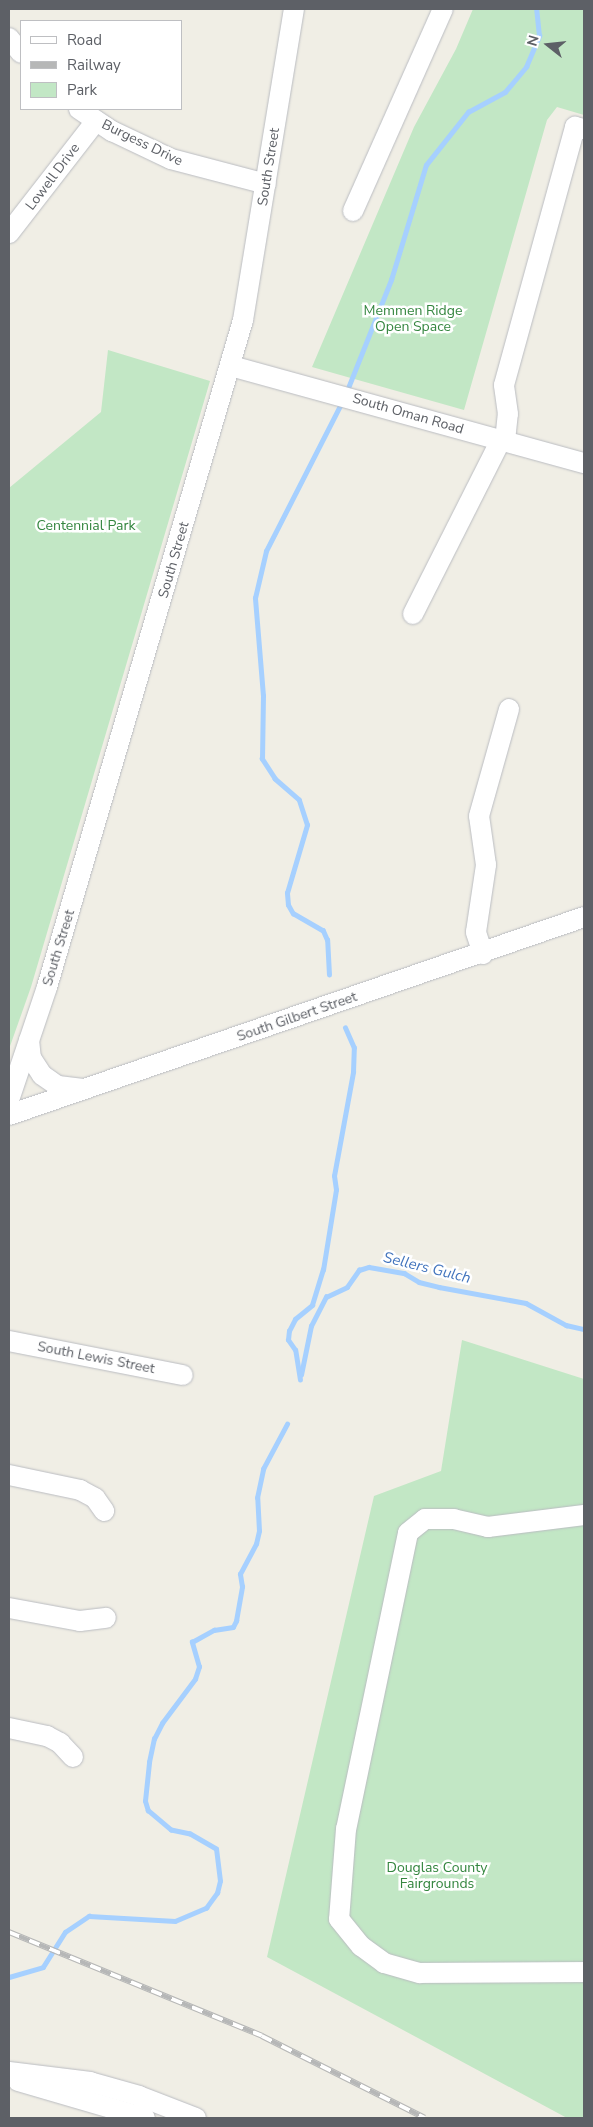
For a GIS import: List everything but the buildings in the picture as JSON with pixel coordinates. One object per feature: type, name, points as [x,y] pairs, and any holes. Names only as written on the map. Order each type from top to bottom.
[{"type":"street","name":"South Street","points":[[9,1100],[29,1040],[231,366],[248,299],[294,9]]},
{"type":"street","points":[[353,211],[443,9]]},
{"type":"street","points":[[9,38],[20,53]]},
{"type":"street","name":"Burgess Drive","points":[[80,110],[128,139],[179,162],[266,184]]},
{"type":"street","name":"Lowell Drive","points":[[9,233],[96,121]]},
{"type":"street","points":[[413,614],[503,440],[508,414],[504,385],[575,127],[584,129]]},
{"type":"street","name":"South Oman Road","points":[[231,366],[584,463]]},
{"type":"street","points":[[483,954],[476,932],[486,865],[479,816],[509,709]]},
{"type":"street","name":"South Gilbert Street","points":[[9,1115],[584,918]]},
{"type":"street","points":[[29,1040],[31,1058],[42,1075],[58,1086],[87,1089]]},
{"type":"street","name":"South Lewis Street","points":[[9,1341],[183,1375]]},
{"type":"street","points":[[9,1475],[80,1490],[95,1498],[104,1511]]},
{"type":"street","points":[[584,1515],[488,1527],[454,1519],[424,1519],[408,1533],[346,1829],[339,1919],[360,1946],[384,1963],[420,1973],[584,1972]]},
{"type":"street","points":[[9,1608],[80,1620],[106,1618]]},
{"type":"street","points":[[9,1728],[47,1736],[60,1742],[73,1757]]},
{"type":"street","points":[[9,2072],[68,2077],[97,2084],[196,2118]]},
{"type":"street","points":[[9,2079],[145,2118]]},
{"type":"green space","name":"Memmen Ridge Open Space","points":[[473,9],[584,9],[584,115],[557,107],[547,120],[464,410],[312,367],[414,127],[456,49]]},
{"type":"green space","name":"Centennial Park","points":[[108,350],[210,381],[31,987],[9,1049],[9,488],[101,412]]},
{"type":"green space","name":"Douglas County Fairgrounds","points":[[462,1340],[584,1379],[584,2118],[567,2118],[267,1957],[374,1496],[441,1471]]},
{"type":"waterway","points":[[346,393],[391,280],[426,165],[468,112],[505,92],[526,67],[539,36],[536,9]]},
{"type":"waterway","points":[[329,975],[327,940],[323,931],[293,914],[288,905],[287,893],[307,825],[299,800],[275,779],[262,759],[263,696],[255,598],[266,551],[342,402]]},
{"type":"waterway","points":[[300,1380],[295,1350],[288,1340],[289,1331],[295,1319],[312,1305],[323,1270],[336,1190],[334,1176],[353,1072],[354,1048],[345,1028]]},
{"type":"waterway","name":"Sellers Gulch","points":[[301,1375],[311,1326],[326,1297],[347,1287],[359,1270],[369,1267],[404,1273],[419,1282],[439,1287],[526,1303],[566,1325],[584,1329]]},
{"type":"waterway","name":"Sellers Gulch","points":[[9,1977],[43,1967],[65,1932],[89,1916],[175,1921],[206,1908],[217,1893],[220,1881],[216,1849],[190,1834],[171,1830],[148,1811],[145,1801],[149,1762],[154,1739],[162,1723],[195,1679],[199,1667],[192,1642],[214,1630],[233,1627],[236,1621],[242,1587],[240,1574],[256,1544],[259,1531],[257,1498],[263,1469],[287,1424]]},
{"type":"railway","points":[[9,1932],[262,2036],[425,2118]]}]
